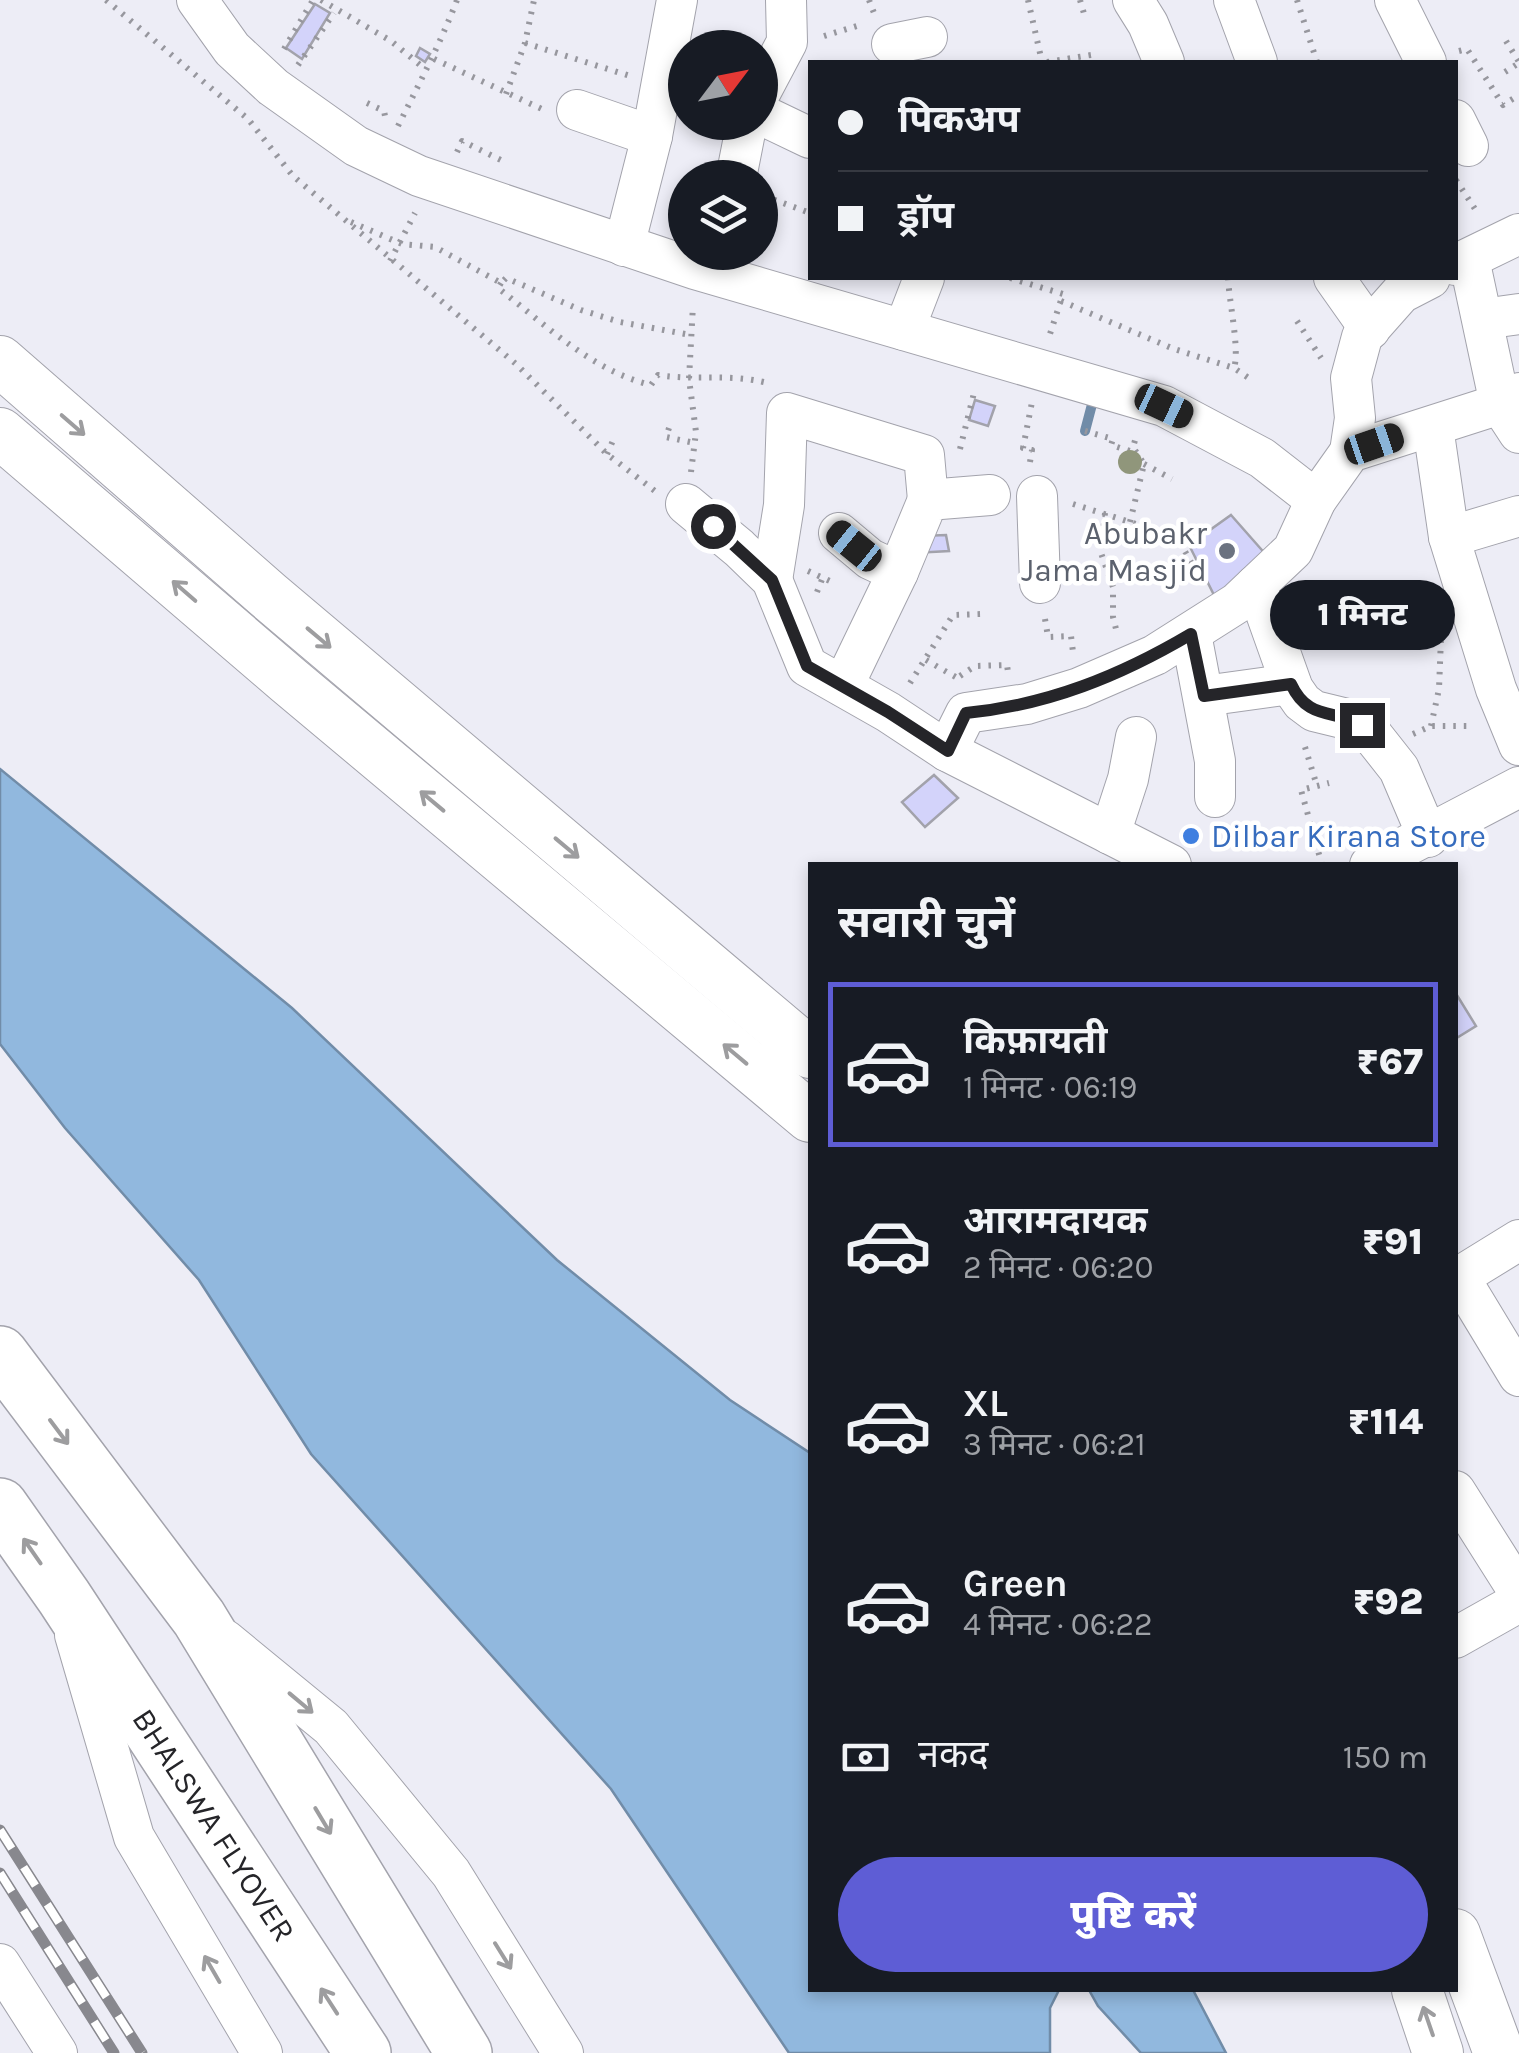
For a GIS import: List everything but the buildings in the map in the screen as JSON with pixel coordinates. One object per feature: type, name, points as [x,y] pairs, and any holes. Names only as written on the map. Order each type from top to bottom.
[{"type":"highway","points":[[0,1354],[199,1618],[464,2053]]},
{"type":"highway","name":"BHALSWA FLYOVER","points":[[0,1506],[64,1596],[363,2053]]},
{"type":"main road","points":[[0,361],[268,595],[808,1051]]},
{"type":"main road","points":[[0,433],[808,1115]]},
{"type":"main road","points":[[1458,1942],[1499,2053]]},
{"type":"main road","points":[[1417,1992],[1438,2053]]},
{"type":"street","points":[[197,0],[232,49],[311,116],[391,141],[430,180],[624,246],[668,256]]},
{"type":"street","points":[[624,246],[652,136],[677,0]]},
{"type":"street","points":[[778,59],[787,42],[786,0]]},
{"type":"street","points":[[1133,0],[1163,60]]},
{"type":"street","points":[[1234,0],[1256,60]]},
{"type":"street","points":[[1395,0],[1439,49]]},
{"type":"street","points":[[567,113],[652,136]]},
{"type":"street","points":[[778,123],[808,137]]},
{"type":"street","points":[[1350,452],[1434,427],[1513,410],[1501,316],[1462,262],[1519,234]]},
{"type":"street","points":[[722,270],[1186,417],[1262,458],[1316,500]]},
{"type":"street","points":[[904,330],[923,280]]},
{"type":"street","points":[[1335,280],[1370,329]]},
{"type":"street","points":[[948,751],[966,713],[1015,708],[1127,668],[1203,626],[1256,586],[1293,550],[1316,500],[1350,452],[1355,418],[1351,378],[1362,338],[1408,283]]},
{"type":"street","points":[[772,580],[784,505],[787,413],[937,482],[843,686]]},
{"type":"street","points":[[1434,427],[1450,537],[1514,734]]},
{"type":"street","points":[[1033,481],[1040,583]]},
{"type":"street","points":[[686,504],[772,580],[807,666],[948,751],[1165,862]]},
{"type":"street","points":[[1450,537],[1519,516]]},
{"type":"street","points":[[838,533],[870,559],[898,572]]},
{"type":"street","points":[[1256,586],[1291,684],[1302,702],[1314,711],[1362,725],[1399,769],[1428,836]]},
{"type":"street","points":[[1203,626],[1204,696],[1215,761],[1214,797]]},
{"type":"street","points":[[1204,696],[1291,684]]},
{"type":"street","points":[[1110,834],[1136,738]]},
{"type":"street","points":[[1376,862],[1519,787]]},
{"type":"street","points":[[1519,1240],[1458,1277],[1519,1376]]},
{"type":"street","points":[[1458,1495],[1519,1592]]},
{"type":"street","points":[[64,1596],[134,1837],[262,2053]]},
{"type":"street","points":[[1458,1636],[1519,1602]]},
{"type":"street","points":[[199,1618],[331,1728],[451,1873],[563,2053]]},
{"type":"street","points":[[0,1964],[57,2053]]},
{"type":"path","points":[[106,0],[248,119],[293,176],[516,364],[608,454],[661,495],[686,504],[695,443],[689,379],[691,335],[706,270]]},
{"type":"path","points":[[278,59],[314,0]]},
{"type":"path","points":[[321,0],[391,40],[425,69]]},
{"type":"path","points":[[391,141],[434,58],[457,0]]},
{"type":"path","points":[[506,94],[525,43],[534,0]]},
{"type":"path","points":[[1028,0],[1043,60]]},
{"type":"path","points":[[1080,0],[1085,17]]},
{"type":"path","points":[[1297,0],[1316,60]]},
{"type":"path","points":[[288,65],[295,70],[334,12]]},
{"type":"path","points":[[1505,72],[1519,62],[1506,42]]},
{"type":"path","points":[[525,43],[660,84]]},
{"type":"path","points":[[1439,49],[1467,49],[1503,105],[1519,95]]},
{"type":"path","points":[[1057,60],[1091,55],[1093,60]]},
{"type":"path","points":[[434,58],[506,94],[567,113]]},
{"type":"path","points":[[367,103],[391,141]]},
{"type":"path","points":[[390,261],[402,244],[430,180]]},
{"type":"path","points":[[778,201],[808,212]]},
{"type":"path","points":[[346,219],[402,244],[435,247],[501,283]]},
{"type":"path","points":[[691,335],[620,322],[581,310],[506,278],[498,288],[609,372],[652,385],[658,375],[689,379],[737,375],[784,387],[783,406],[787,413]]},
{"type":"path","points":[[1228,280],[1230,317],[1238,354],[1234,368]]},
{"type":"path","points":[[1044,282],[1062,298],[1174,348],[1234,368],[1252,381]]},
{"type":"path","points":[[937,482],[960,452],[965,421],[986,356]]},
{"type":"path","points":[[1033,481],[1032,450],[1024,448],[1040,372]]},
{"type":"path","points":[[1146,402],[1133,447],[1144,464],[1172,478]]},
{"type":"path","points":[[669,428],[666,437],[695,443]]},
{"type":"path","points":[[1085,430],[1113,439],[1112,446],[1137,454]]},
{"type":"path","points":[[608,454],[615,436]]},
{"type":"path","points":[[1130,522],[1144,464]]},
{"type":"path","points":[[1085,506],[1177,537],[1202,581],[1203,626]]},
{"type":"path","points":[[1105,513],[1102,552],[1113,587],[1113,618],[1127,668]]},
{"type":"path","points":[[1040,583],[1048,637],[1071,636],[1079,688]]},
{"type":"path","points":[[1276,640],[1334,634],[1380,611],[1443,621],[1439,689],[1431,726]]},
{"type":"path","points":[[888,712],[953,615],[981,614]]},
{"type":"path","points":[[1380,748],[1431,726],[1494,728],[1514,734]]},
{"type":"path","points":[[1321,862],[1301,790],[1329,782]]},
{"type":"water","points":[[0,769],[292,1008],[557,1260],[730,1400],[808,1452],[808,1992],[1058,1992],[1050,2008],[1050,2053],[789,2053],[611,1789],[311,1454],[199,1280],[65,1128],[0,1044]]},
{"type":"water","points":[[1090,1992],[1194,1992],[1226,2053],[1141,2053]]},
{"type":"waterway","points":[[1085,431],[1095,393]]},
{"type":"railway","points":[[0,1830],[142,2053]]},
{"type":"railway","points":[[0,1873],[114,2053]]},
{"type":"place","name":"Abubakr Jama Masjid","points":[[1227,551]]},
{"type":"place","name":"Dilbar Kirana Store","points":[[1191,836]]},
{"type":"route","points":[[713,526],[772,580],[807,666],[948,751],[966,713],[1015,708],[1079,688],[1155,655],[1191,634],[1204,696],[1291,684],[1302,702],[1314,711],[1362,725]]}]
